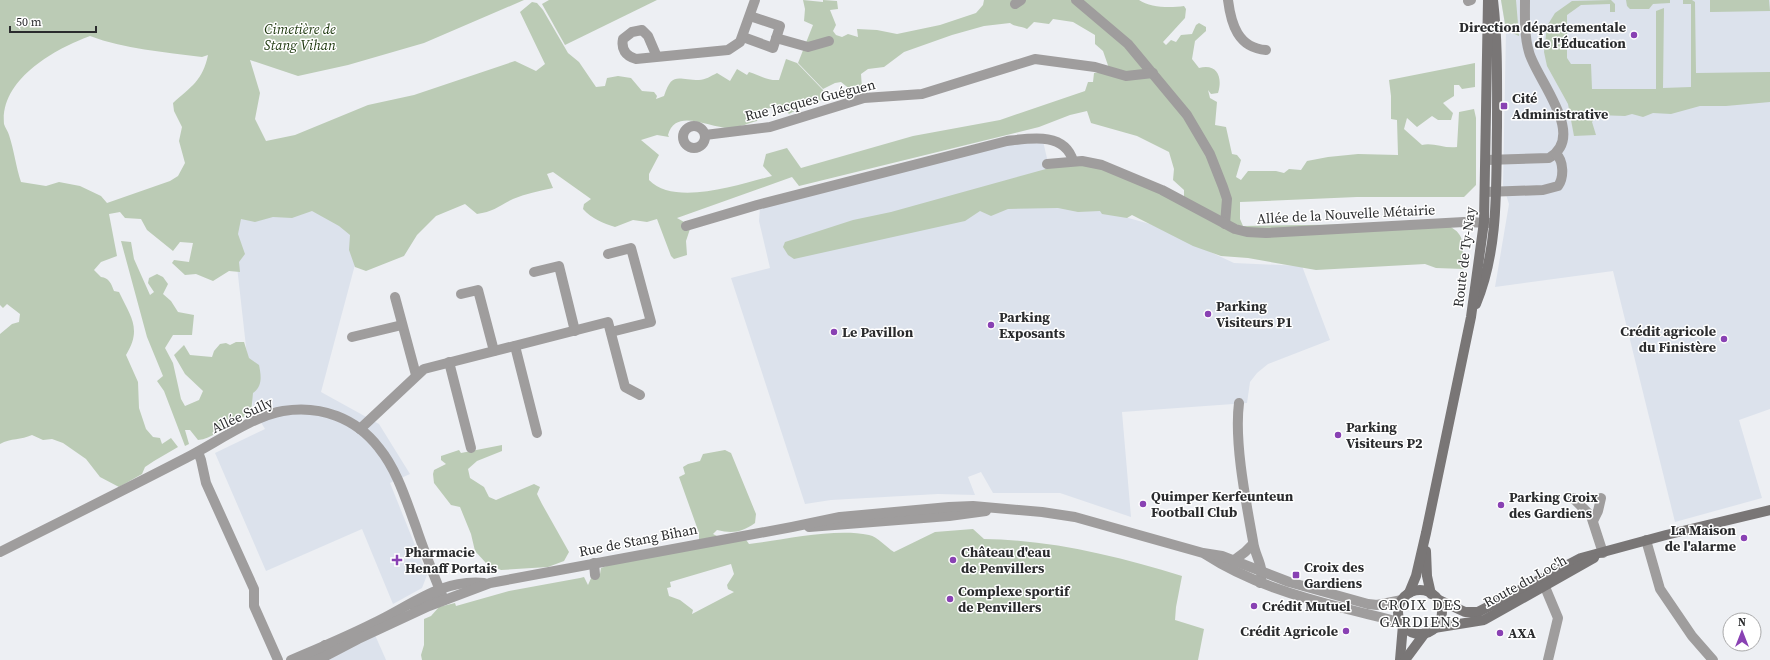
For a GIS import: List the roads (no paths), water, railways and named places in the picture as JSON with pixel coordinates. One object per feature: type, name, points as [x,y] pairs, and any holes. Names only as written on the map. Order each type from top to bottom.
[{"type":"main road","name":"Route de Ty-Nay","points":[[1488,0],[1486,35],[1486,192],[1489,223]]},
{"type":"main road","name":"Route de Ty-Nay","points":[[1426,533],[1496,192],[1498,49],[1493,0]]},
{"type":"main road","name":"Route du Loc'h","points":[[1435,597],[1464,612],[1478,612],[1581,558],[1646,540],[1770,510]]},
{"type":"main road","points":[[1400,660],[1402,624],[1398,611],[1416,576],[1426,533]]},
{"type":"main road","points":[[1405,660],[1441,616],[1426,563],[1426,533]]},
{"type":"main road","name":"Route du Loc'h","points":[[1430,630],[1480,622],[1545,587],[1603,553]]},
{"type":"main road","points":[[1405,597],[1422,590],[1435,597]]},
{"type":"main road","points":[[1402,624],[1413,632],[1430,630]]},
{"type":"street","points":[[657,57],[728,50],[738,45],[755,0]]},
{"type":"street","points":[[1076,0],[1128,44],[1187,115],[1210,154],[1227,199],[1225,224]]},
{"type":"street","points":[[1228,0],[1236,30],[1244,42],[1252,47],[1266,50]]},
{"type":"street","points":[[1486,160],[1549,158],[1556,154],[1563,136],[1561,118],[1529,52],[1526,37],[1525,0]]},
{"type":"street","points":[[742,37],[773,48],[780,26],[750,16]]},
{"type":"street","points":[[776,38],[808,47],[829,41]]},
{"type":"street","name":"Rue Jacques Guéguen","points":[[705,135],[770,127],[864,98],[888,95],[915,96],[1035,59],[1095,67],[1126,76],[1153,73]]},
{"type":"street","points":[[686,226],[772,201],[1007,141],[1039,138],[1058,142],[1068,150],[1073,161]]},
{"type":"street","points":[[1486,192],[1543,190],[1558,186],[1562,173],[1561,160],[1556,154]]},
{"type":"street","name":"Allée de la Nouvelle Métairie","points":[[1047,164],[1073,161],[1092,163],[1112,169],[1176,197],[1225,224],[1247,232],[1266,233],[1489,223]]},
{"type":"street","points":[[608,254],[632,248],[651,322],[611,332]]},
{"type":"street","points":[[534,272],[559,266],[575,331]]},
{"type":"street","points":[[461,294],[478,290],[494,351]]},
{"type":"street","points":[[395,297],[416,375]]},
{"type":"street","points":[[360,429],[424,369],[608,322],[625,387],[640,395]]},
{"type":"street","points":[[352,337],[402,325]]},
{"type":"street","points":[[515,346],[537,433]]},
{"type":"street","points":[[449,362],[471,448]]},
{"type":"street","points":[[1239,404],[1238,419],[1240,454],[1253,544],[1263,572],[1260,583]]},
{"type":"street","name":"Allée Sully","points":[[0,552],[198,452],[257,420],[283,411],[301,409],[323,411],[344,418],[360,429],[383,452],[399,482],[441,594]]},
{"type":"street","points":[[198,452],[206,483],[254,589],[254,606],[278,660]]},
{"type":"street","points":[[1573,498],[1586,510],[1593,521],[1603,553]]},
{"type":"street","points":[[1593,521],[1598,511],[1601,498]]},
{"type":"street","name":"Rue de Stang Bihan","points":[[318,660],[358,639],[406,617],[441,594],[464,583],[490,583],[792,527],[813,527],[954,507],[1037,511],[1069,516],[1203,553],[1222,556],[1263,572],[1299,592],[1328,604],[1402,624]]},
{"type":"street","points":[[1646,540],[1660,589],[1692,636],[1713,660]]},
{"type":"street","points":[[1225,567],[1253,544]]},
{"type":"street","name":"Rue de Stang Bihan","points":[[1203,553],[1225,567],[1260,583],[1299,592],[1321,591],[1372,605],[1405,597]]},
{"type":"street","points":[[594,563],[595,575]]},
{"type":"street","points":[[1548,660],[1558,618],[1545,587],[1549,574]]},
{"type":"street","points":[[1321,591],[1328,604]]},
{"type":"street","name":"Rue de Stang Bihan","points":[[292,660],[388,617],[425,594],[441,594]]},
{"type":"street","points":[[307,660],[317,655],[325,645]]},
{"type":"place","name":"Direction départementale de l'Éducation","points":[[1634,35]]},
{"type":"place","name":"Cité Administrative","points":[[1504,106]]},
{"type":"place","name":"Parking Visiteurs P1","points":[[1208,314]]},
{"type":"place","name":"Parking Exposants","points":[[991,325]]},
{"type":"place","name":"Le Pavillon","points":[[834,332]]},
{"type":"place","name":"Crédit agricole du Finistère","points":[[1724,339]]},
{"type":"place","name":"Parking Visiteurs P2","points":[[1338,435]]},
{"type":"place","name":"Quimper Kerfeunteun Football Club","points":[[1143,504]]},
{"type":"place","name":"Parking Croix des Gardiens","points":[[1501,505]]},
{"type":"place","name":"La Maison de l'alarme","points":[[1744,538]]},
{"type":"place","name":"Pharmacie Henaff Portais","points":[[397,560]]},
{"type":"place","name":"Château d'eau de Penvillers","points":[[953,560]]},
{"type":"place","name":"Croix des Gardiens","points":[[1296,575]]},
{"type":"place","name":"Complexe sportif de Penvillers","points":[[950,599]]},
{"type":"place","name":"Crédit Mutuel","points":[[1254,606]]},
{"type":"place","name":"Crédit Agricole","points":[[1346,631]]},
{"type":"place","name":"AXA","points":[[1500,633]]},
{"type":"district","name":"CROIX DES GARDIENS","points":[[1420,614]]},
{"type":"park label","name":"Cimetière de Stang Vihan","points":[[300,38]]}]
